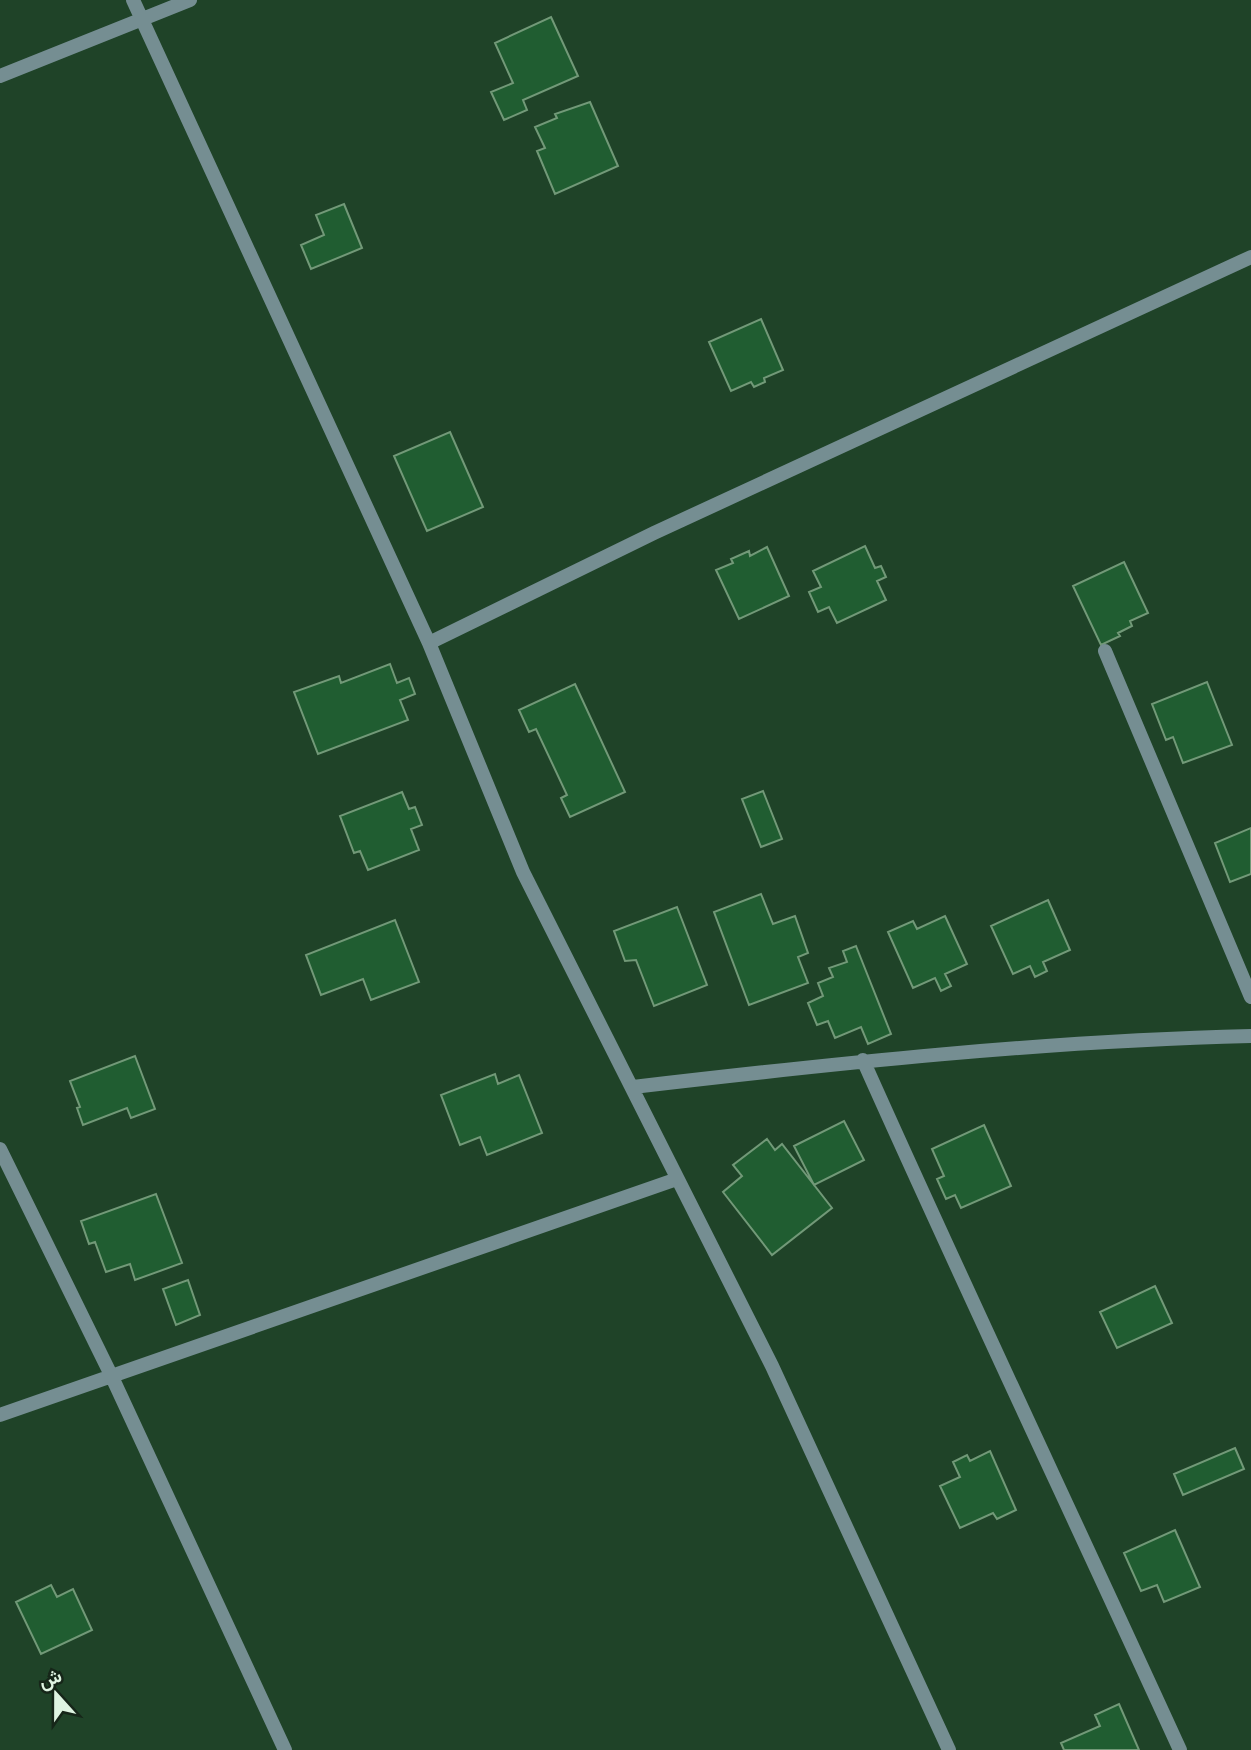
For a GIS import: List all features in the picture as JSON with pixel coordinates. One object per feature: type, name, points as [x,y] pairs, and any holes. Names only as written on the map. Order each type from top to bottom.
[{"type":"street","points":[[132,0],[429,643],[523,872],[778,1378],[949,1750]]},
{"type":"street","points":[[0,76],[190,0]]},
{"type":"street","points":[[429,643],[654,533],[1251,257]]},
{"type":"street","points":[[1105,651],[1251,997]]},
{"type":"street","points":[[633,1087],[863,1060],[1119,1041],[1251,1036]]},
{"type":"street","points":[[863,1060],[969,1297],[1180,1750]]},
{"type":"street","points":[[0,1149],[112,1377],[285,1750]]},
{"type":"street","points":[[0,1415],[677,1179]]},
{"type":"building","points":[[551,17],[578,76],[523,100],[527,110],[504,120],[491,92],[513,83],[495,43]]},
{"type":"building","points":[[590,102],[618,166],[555,194],[537,151],[545,148],[535,127],[557,118],[555,114]]},
{"type":"building","points":[[344,204],[362,248],[311,269],[301,245],[324,235],[316,215]]},
{"type":"building","points":[[761,319],[783,370],[764,378],[765,382],[754,387],[751,382],[731,391],[709,342]]},
{"type":"building","points":[[450,432],[483,507],[427,531],[394,456]]},
{"type":"building","points":[[865,546],[875,568],[881,566],[886,577],[877,581],[886,600],[837,623],[829,607],[818,612],[809,592],[821,587],[813,571]]},
{"type":"building","points":[[767,547],[789,596],[739,619],[716,570],[733,563],[731,559],[749,551],[750,556]]},
{"type":"building","points":[[1124,562],[1148,613],[1130,621],[1132,626],[1118,633],[1120,636],[1101,645],[1073,586]]},
{"type":"building","points":[[390,664],[397,683],[409,678],[415,694],[400,700],[408,720],[318,754],[294,692],[339,676],[341,683]]},
{"type":"building","points":[[1207,682],[1232,745],[1183,763],[1173,737],[1166,740],[1152,704]]},
{"type":"building","points":[[575,684],[625,792],[570,817],[561,798],[567,795],[536,729],[529,732],[519,710]]},
{"type":"building","points":[[763,791],[782,839],[761,847],[742,799]]},
{"type":"building","points":[[402,792],[409,809],[415,807],[422,825],[411,829],[419,850],[368,870],[360,851],[354,853],[340,816]]},
{"type":"building","points":[[1251,828],[1251,874],[1230,882],[1215,843]]},
{"type":"building","points":[[761,894],[773,924],[795,916],[808,953],[798,957],[808,983],[749,1005],[714,912]]},
{"type":"building","points":[[1048,900],[1070,950],[1043,962],[1047,971],[1035,977],[1030,966],[1013,974],[991,926]]},
{"type":"building","points":[[677,907],[707,985],[654,1006],[636,960],[625,961],[614,931]]},
{"type":"building","points":[[945,916],[967,964],[945,974],[951,986],[941,991],[935,978],[913,988],[888,932],[913,921],[917,929]]},
{"type":"building","points":[[395,920],[419,982],[371,1000],[363,979],[321,995],[306,955]]},
{"type":"building","points":[[856,946],[891,1034],[868,1044],[861,1027],[835,1038],[828,1021],[817,1025],[808,1003],[823,996],[818,983],[833,977],[829,968],[847,962],[843,951]]},
{"type":"building","points":[[135,1056],[155,1109],[131,1118],[127,1108],[83,1125],[77,1108],[80,1107],[70,1081]]},
{"type":"building","points":[[495,1074],[498,1084],[519,1075],[542,1133],[487,1155],[480,1137],[460,1145],[441,1095]]},
{"type":"building","points":[[844,1121],[864,1160],[814,1185],[794,1146]]},
{"type":"building","points":[[984,1125],[1011,1186],[961,1208],[955,1195],[946,1199],[937,1179],[944,1176],[932,1149]]},
{"type":"building","points":[[767,1139],[775,1150],[782,1144],[832,1208],[772,1255],[723,1192],[742,1176],[733,1165]]},
{"type":"building","points":[[156,1194],[182,1263],[135,1280],[130,1264],[106,1272],[95,1242],[89,1244],[81,1221]]},
{"type":"building","points":[[188,1280],[200,1315],[176,1325],[163,1289]]},
{"type":"building","points":[[1155,1286],[1172,1323],[1117,1348],[1100,1312]]},
{"type":"building","points":[[1235,1448],[1244,1469],[1183,1495],[1174,1474]]},
{"type":"building","points":[[990,1451],[1016,1510],[997,1519],[993,1513],[960,1528],[940,1486],[960,1477],[953,1462],[967,1455],[970,1461]]},
{"type":"building","points":[[1175,1530],[1200,1587],[1164,1602],[1157,1585],[1141,1591],[1124,1553]]},
{"type":"building","points":[[51,1585],[57,1597],[73,1589],[92,1630],[41,1654],[16,1602]]},
{"type":"building","points":[[1119,1704],[1139,1750],[1064,1750],[1061,1743],[1100,1726],[1095,1715]]}]
